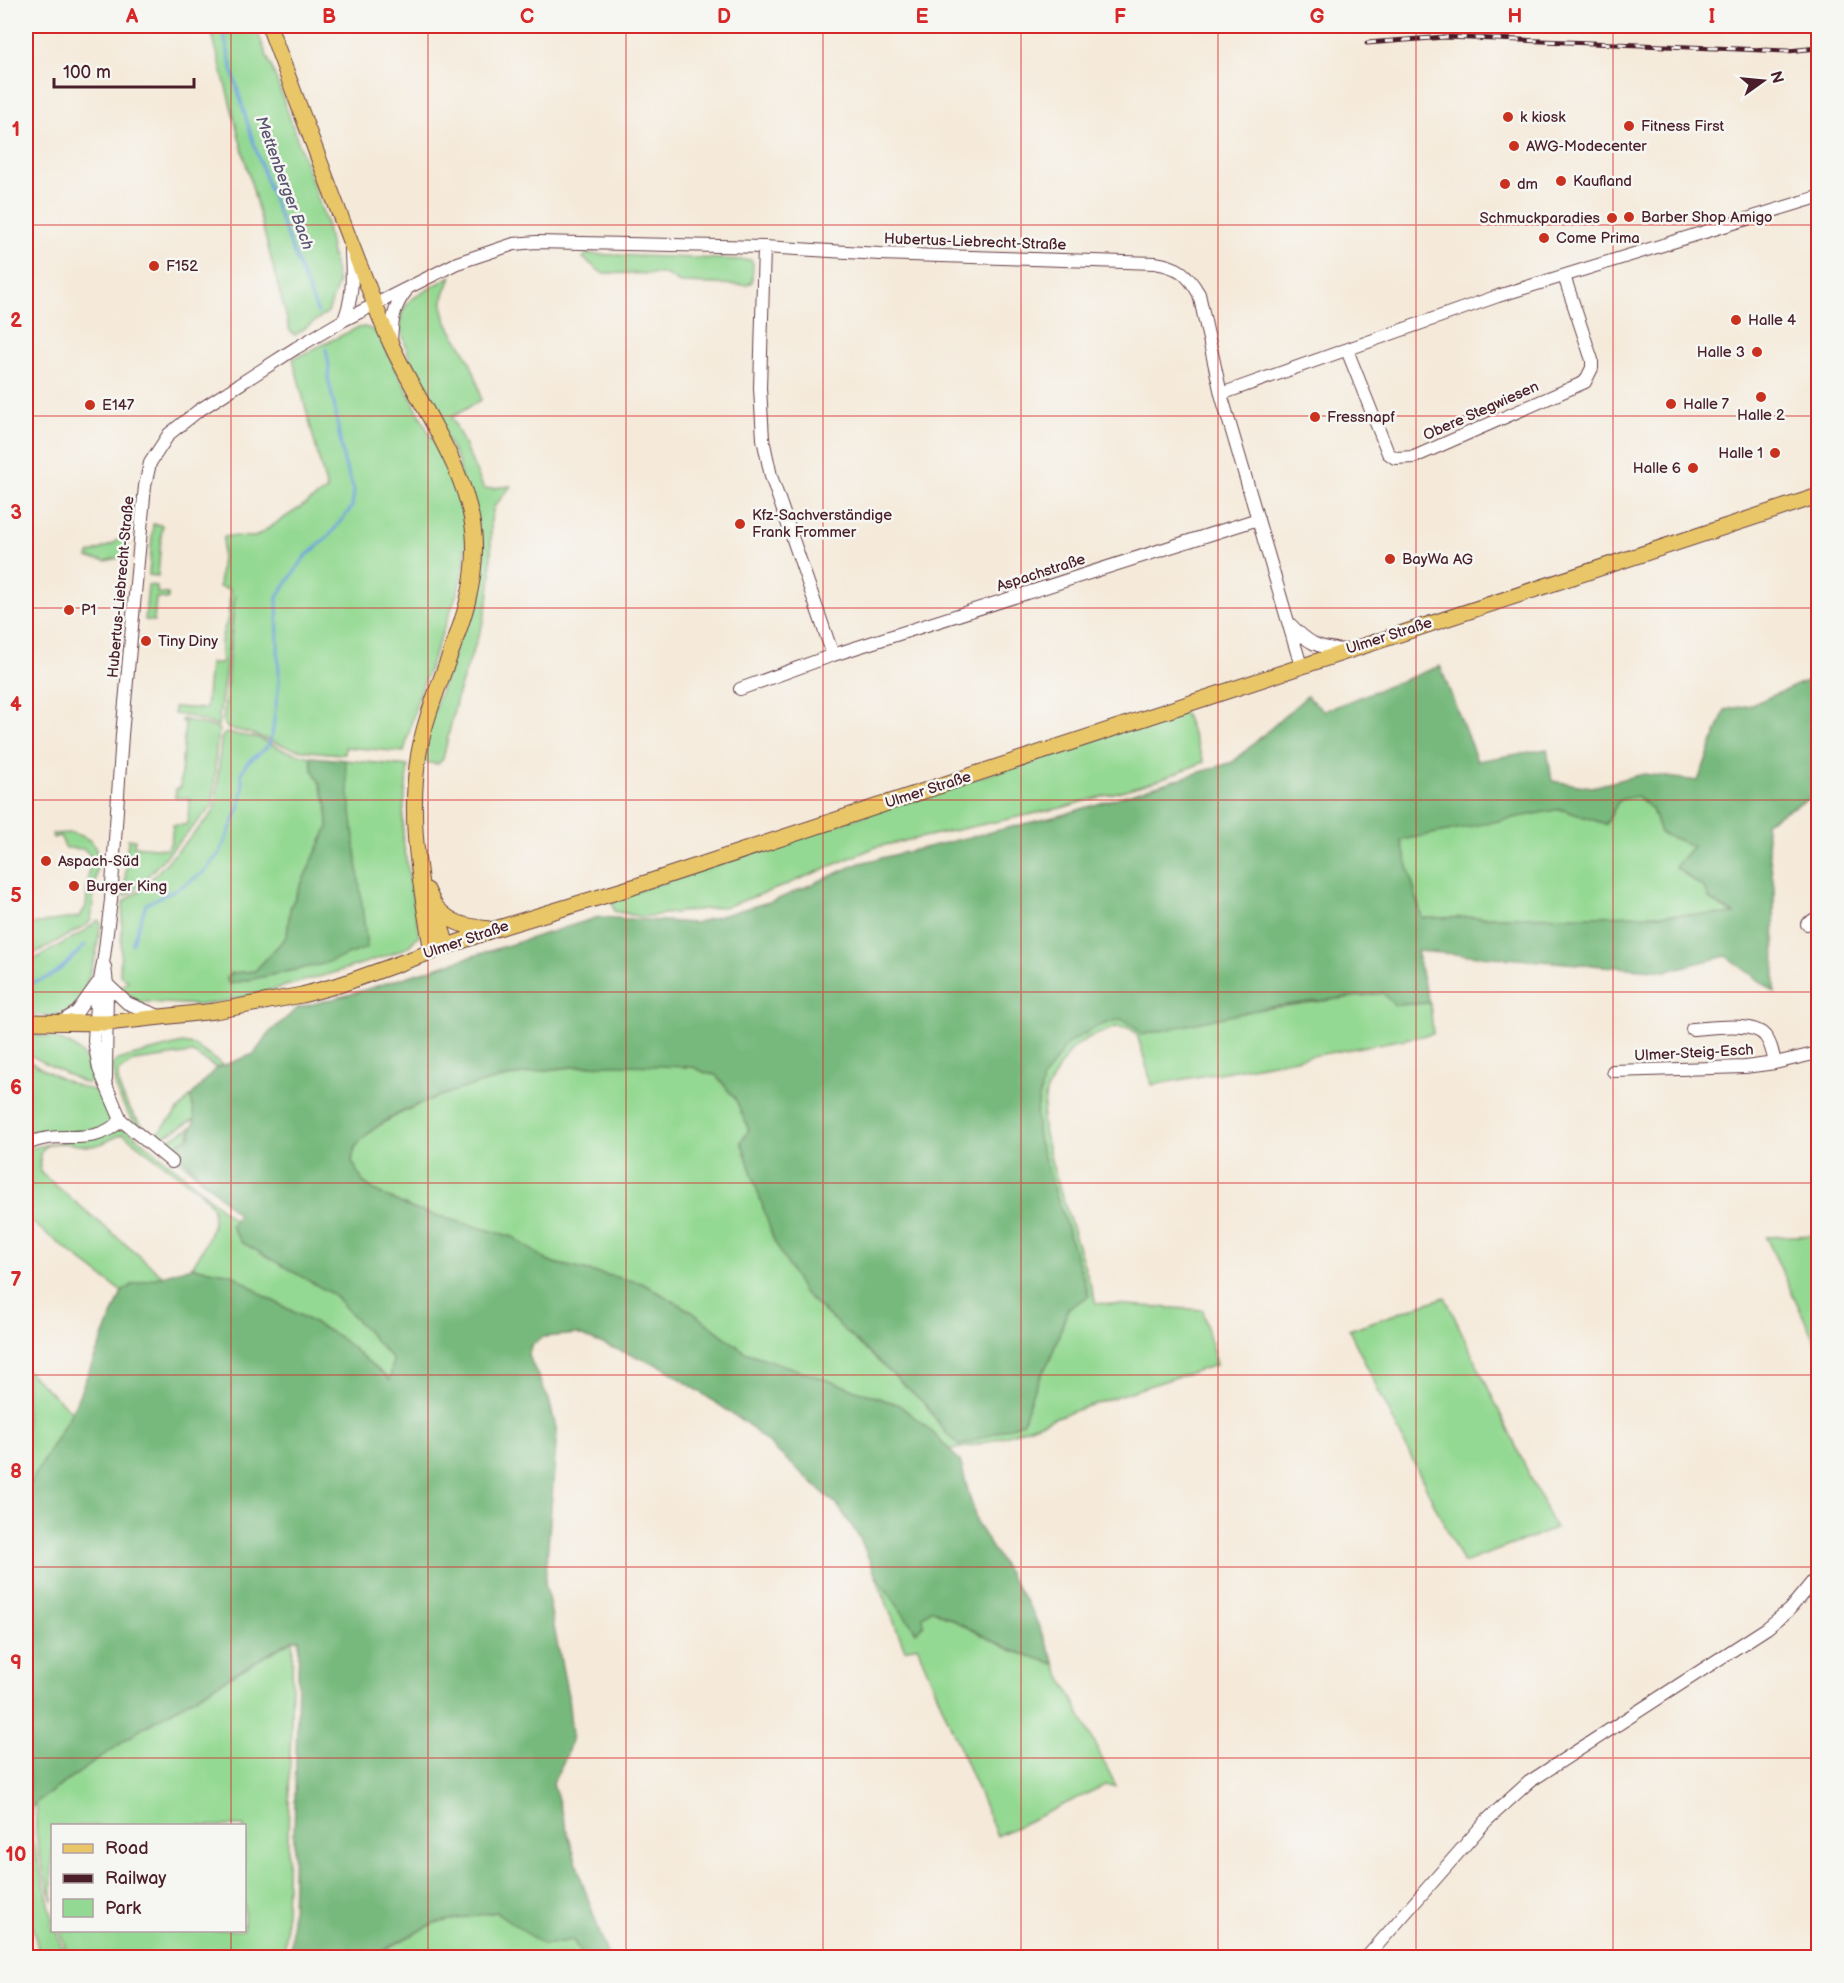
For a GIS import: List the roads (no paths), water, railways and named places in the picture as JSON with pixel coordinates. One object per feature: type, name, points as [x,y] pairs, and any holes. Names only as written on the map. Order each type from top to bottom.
[{"type":"main road","points":[[269,26],[391,343],[458,475],[468,503],[474,534],[472,580],[467,604],[434,696],[422,738],[413,805],[423,898],[432,952]]},
{"type":"main road","name":"Ulmer Straße","points":[[26,1022],[101,1023],[238,1008],[342,984],[495,929],[643,884],[1818,496]]},
{"type":"main road","points":[[422,878],[435,906],[447,946]]},
{"type":"main road","points":[[435,906],[447,919],[464,926],[495,929]]},
{"type":"street","points":[[1221,394],[1498,296],[1818,197]]},
{"type":"street","points":[[344,320],[351,301],[353,285],[350,241]]},
{"type":"street","name":"Hubertus-Liebrecht-Straße","points":[[121,1120],[95,1055],[101,1023],[104,957],[111,900],[123,725],[145,486],[150,463],[169,434],[198,411],[344,320],[457,263],[514,244],[547,242],[764,247],[880,254],[1155,263],[1180,270],[1191,280],[1199,294],[1221,394],[1301,666]]},
{"type":"street","points":[[764,247],[760,388],[763,439],[771,476],[833,655]]},
{"type":"street","name":"Obere Stegwiesen","points":[[1347,350],[1388,453],[1395,458],[1414,457],[1585,382],[1592,368],[1592,360],[1564,276]]},
{"type":"street","points":[[391,343],[392,319],[398,300],[408,287]]},
{"type":"street","name":"Aspachstraße","points":[[740,689],[833,655],[1258,519]]},
{"type":"street","name":"Hubertus-Liebrecht-Straße","points":[[1287,621],[1305,640],[1314,645],[1347,650]]},
{"type":"street","points":[[59,1023],[77,1012],[103,983],[127,1003],[163,1017]]},
{"type":"street","name":"Ulmer-Steig-Esch","points":[[1692,1029],[1736,1027],[1760,1030],[1767,1038],[1775,1063]]},
{"type":"street","name":"Ulmer-Steig-Esch","points":[[1613,1071],[1745,1067],[1818,1053]]},
{"type":"street","points":[[26,1145],[49,1137],[97,1136],[111,1130],[121,1120],[172,1162]]},
{"type":"street","points":[[1366,1958],[1487,1820],[1529,1782],[1767,1628],[1789,1610],[1818,1575]]},
{"type":"waterway","name":"Mettenberger Bach","points":[[222,26],[251,136],[318,313]]},
{"type":"waterway","name":"Mettenberger Bach","points":[[132,944],[146,904],[181,887],[204,872],[220,853],[239,808],[243,788],[241,773],[247,763],[268,746],[272,735],[279,682],[277,597],[305,557],[329,536],[352,507],[354,490],[344,462],[328,378],[329,366],[326,349]]},
{"type":"waterway","name":"Mettenberger Bach","points":[[26,984],[52,975],[85,945]]},
{"type":"railway","points":[[1367,43],[1445,37],[1788,51],[1818,48]]},
{"type":"place","name":"k kiosk","points":[[1508,117]]},
{"type":"place","name":"Fitness First","points":[[1629,126]]},
{"type":"place","name":"AWG-Modecenter","points":[[1514,146]]},
{"type":"place","name":"Kaufland","points":[[1561,181]]},
{"type":"place","name":"dm","points":[[1505,184]]},
{"type":"place","name":"Barber Shop Amigo","points":[[1629,217]]},
{"type":"place","name":"Schmuckparadies","points":[[1612,218]]},
{"type":"place","name":"Come Prima","points":[[1544,238]]},
{"type":"place","name":"F152","points":[[154,266]]},
{"type":"place","name":"Halle 4","points":[[1736,320]]},
{"type":"place","name":"Halle 3","points":[[1757,352]]},
{"type":"place","name":"Halle 2","points":[[1761,397]]},
{"type":"place","name":"Halle 7","points":[[1671,404]]},
{"type":"place","name":"E147","points":[[90,405]]},
{"type":"place","name":"Fressnapf","points":[[1315,417]]},
{"type":"place","name":"Halle 1","points":[[1775,453]]},
{"type":"place","name":"Halle 6","points":[[1693,468]]},
{"type":"place","name":"Kfz-Sachverständige Frank Frommer","points":[[740,524]]},
{"type":"place","name":"BayWa AG","points":[[1390,559]]},
{"type":"place","name":"P1","points":[[69,610]]},
{"type":"place","name":"Tiny Diny","points":[[146,641]]},
{"type":"place","name":"Aspach-Süd","points":[[46,861]]},
{"type":"place","name":"Burger King","points":[[74,886]]}]
